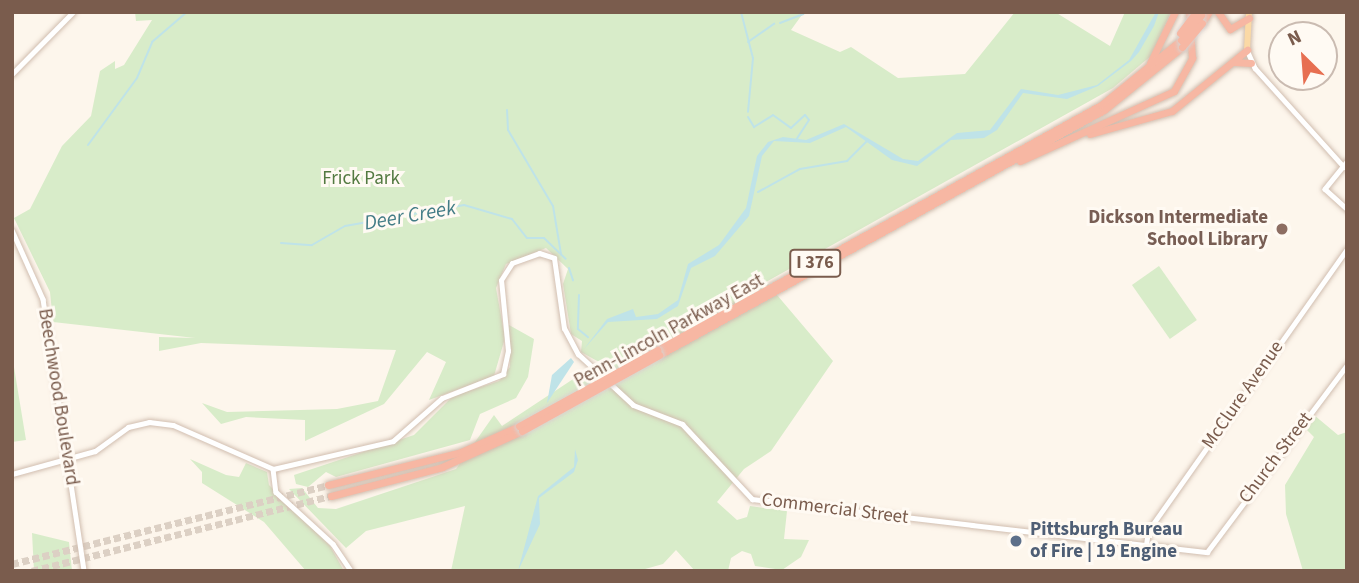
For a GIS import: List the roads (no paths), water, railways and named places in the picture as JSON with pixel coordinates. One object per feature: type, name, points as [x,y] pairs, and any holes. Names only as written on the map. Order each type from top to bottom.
[{"type":"highway","points":[[1150,63],[1175,12]]},
{"type":"highway","points":[[975,181],[1072,138],[1180,84],[1192,58],[1189,12]]},
{"type":"highway","name":"Penn-Lincoln Parkway East","points":[[331,496],[442,467],[520,429],[975,181],[1122,98],[1181,40],[1200,16],[1209,12]]},
{"type":"highway","points":[[1218,12],[1221,25],[1230,29],[1249,15]]},
{"type":"highway","points":[[1079,117],[1181,40],[1200,16]]},
{"type":"highway","name":"Penn-Lincoln Parkway East","points":[[658,353],[1079,117],[1136,81],[1181,40]]},
{"type":"highway","points":[[1072,138],[1163,116],[1247,50]]},
{"type":"highway","points":[[1234,62],[1251,63]]},
{"type":"highway","name":"Penn-Lincoln Parkway East","points":[[328,485],[461,452],[520,429]]},
{"type":"main road","points":[[1247,50],[1249,15]]},
{"type":"main road","name":"Commercial Street","points":[[273,469],[393,441],[442,398],[499,377],[508,351],[503,274],[528,255],[554,258],[564,328],[578,354],[633,405],[682,424],[752,499],[972,525]]},
{"type":"main road","points":[[12,474],[67,461],[128,427],[160,422],[273,469]]},
{"type":"street","points":[[12,74],[73,12]]},
{"type":"street","points":[[1247,50],[1251,63],[1345,164],[1325,189],[1347,208]]},
{"type":"street","name":"Beechwood Boulevard","points":[[12,230],[43,299],[84,571]]},
{"type":"street","name":"McClure Avenue","points":[[1146,545],[1148,531],[1347,248]]},
{"type":"street","name":"Church Street","points":[[1207,552],[1347,365]]},
{"type":"street","points":[[273,469],[276,492],[332,544],[351,571]]},
{"type":"street","name":"Commercial Street","points":[[972,525],[1207,552]]},
{"type":"water","points":[[1156,12],[1159,12],[1154,26],[1139,52],[1098,86],[1067,99],[1023,93],[997,130],[984,138],[951,140],[917,166],[892,160],[846,127],[810,143],[774,141],[762,156],[749,216],[715,256],[691,268],[678,306],[657,319],[608,322],[584,349],[607,319],[633,309],[636,317],[658,314],[678,300],[688,264],[719,245],[746,208],[757,156],[768,142],[783,137],[806,140],[844,124],[903,159],[918,161],[957,133],[990,130],[1021,89],[1058,95],[1097,85],[1129,60]]},
{"type":"water","points":[[571,358],[574,362],[547,403],[552,375]]},
{"type":"water","points":[[575,449],[578,460],[574,472],[539,498],[540,524],[518,571],[538,496],[574,467]]},
{"type":"waterway","points":[[88,145],[137,78],[152,42],[187,12]]},
{"type":"waterway","points":[[741,12],[753,58],[748,112]]},
{"type":"waterway","points":[[780,23],[803,14]]},
{"type":"waterway","points":[[748,42],[774,24]]},
{"type":"waterway","points":[[507,110],[508,130],[553,206],[561,254]]},
{"type":"waterway","points":[[748,117],[754,127],[773,115],[791,128],[805,115],[809,120],[796,140]]},
{"type":"waterway","points":[[758,192],[800,169],[847,161],[868,140]]},
{"type":"waterway","name":"Deer Creek","points":[[281,243],[312,245],[345,226],[464,205],[512,219],[527,238],[544,238],[566,259]]},
{"type":"waterway","name":"Deer Creek","points":[[569,268],[573,280]]},
{"type":"waterway","name":"Deer Creek","points":[[579,295],[578,329],[588,337]]},
{"type":"tunnel","points":[[12,564],[328,485]]},
{"type":"tunnel","points":[[32,571],[331,496]]},
{"type":"place","name":"Dickson Intermediate School Library","points":[[1282,229]]},
{"type":"place","name":"Pittsburgh Bureau of Fire | 19 Engine","points":[[1016,541]]},
{"type":"park label","name":"Frick Park","points":[[361,179]]}]
